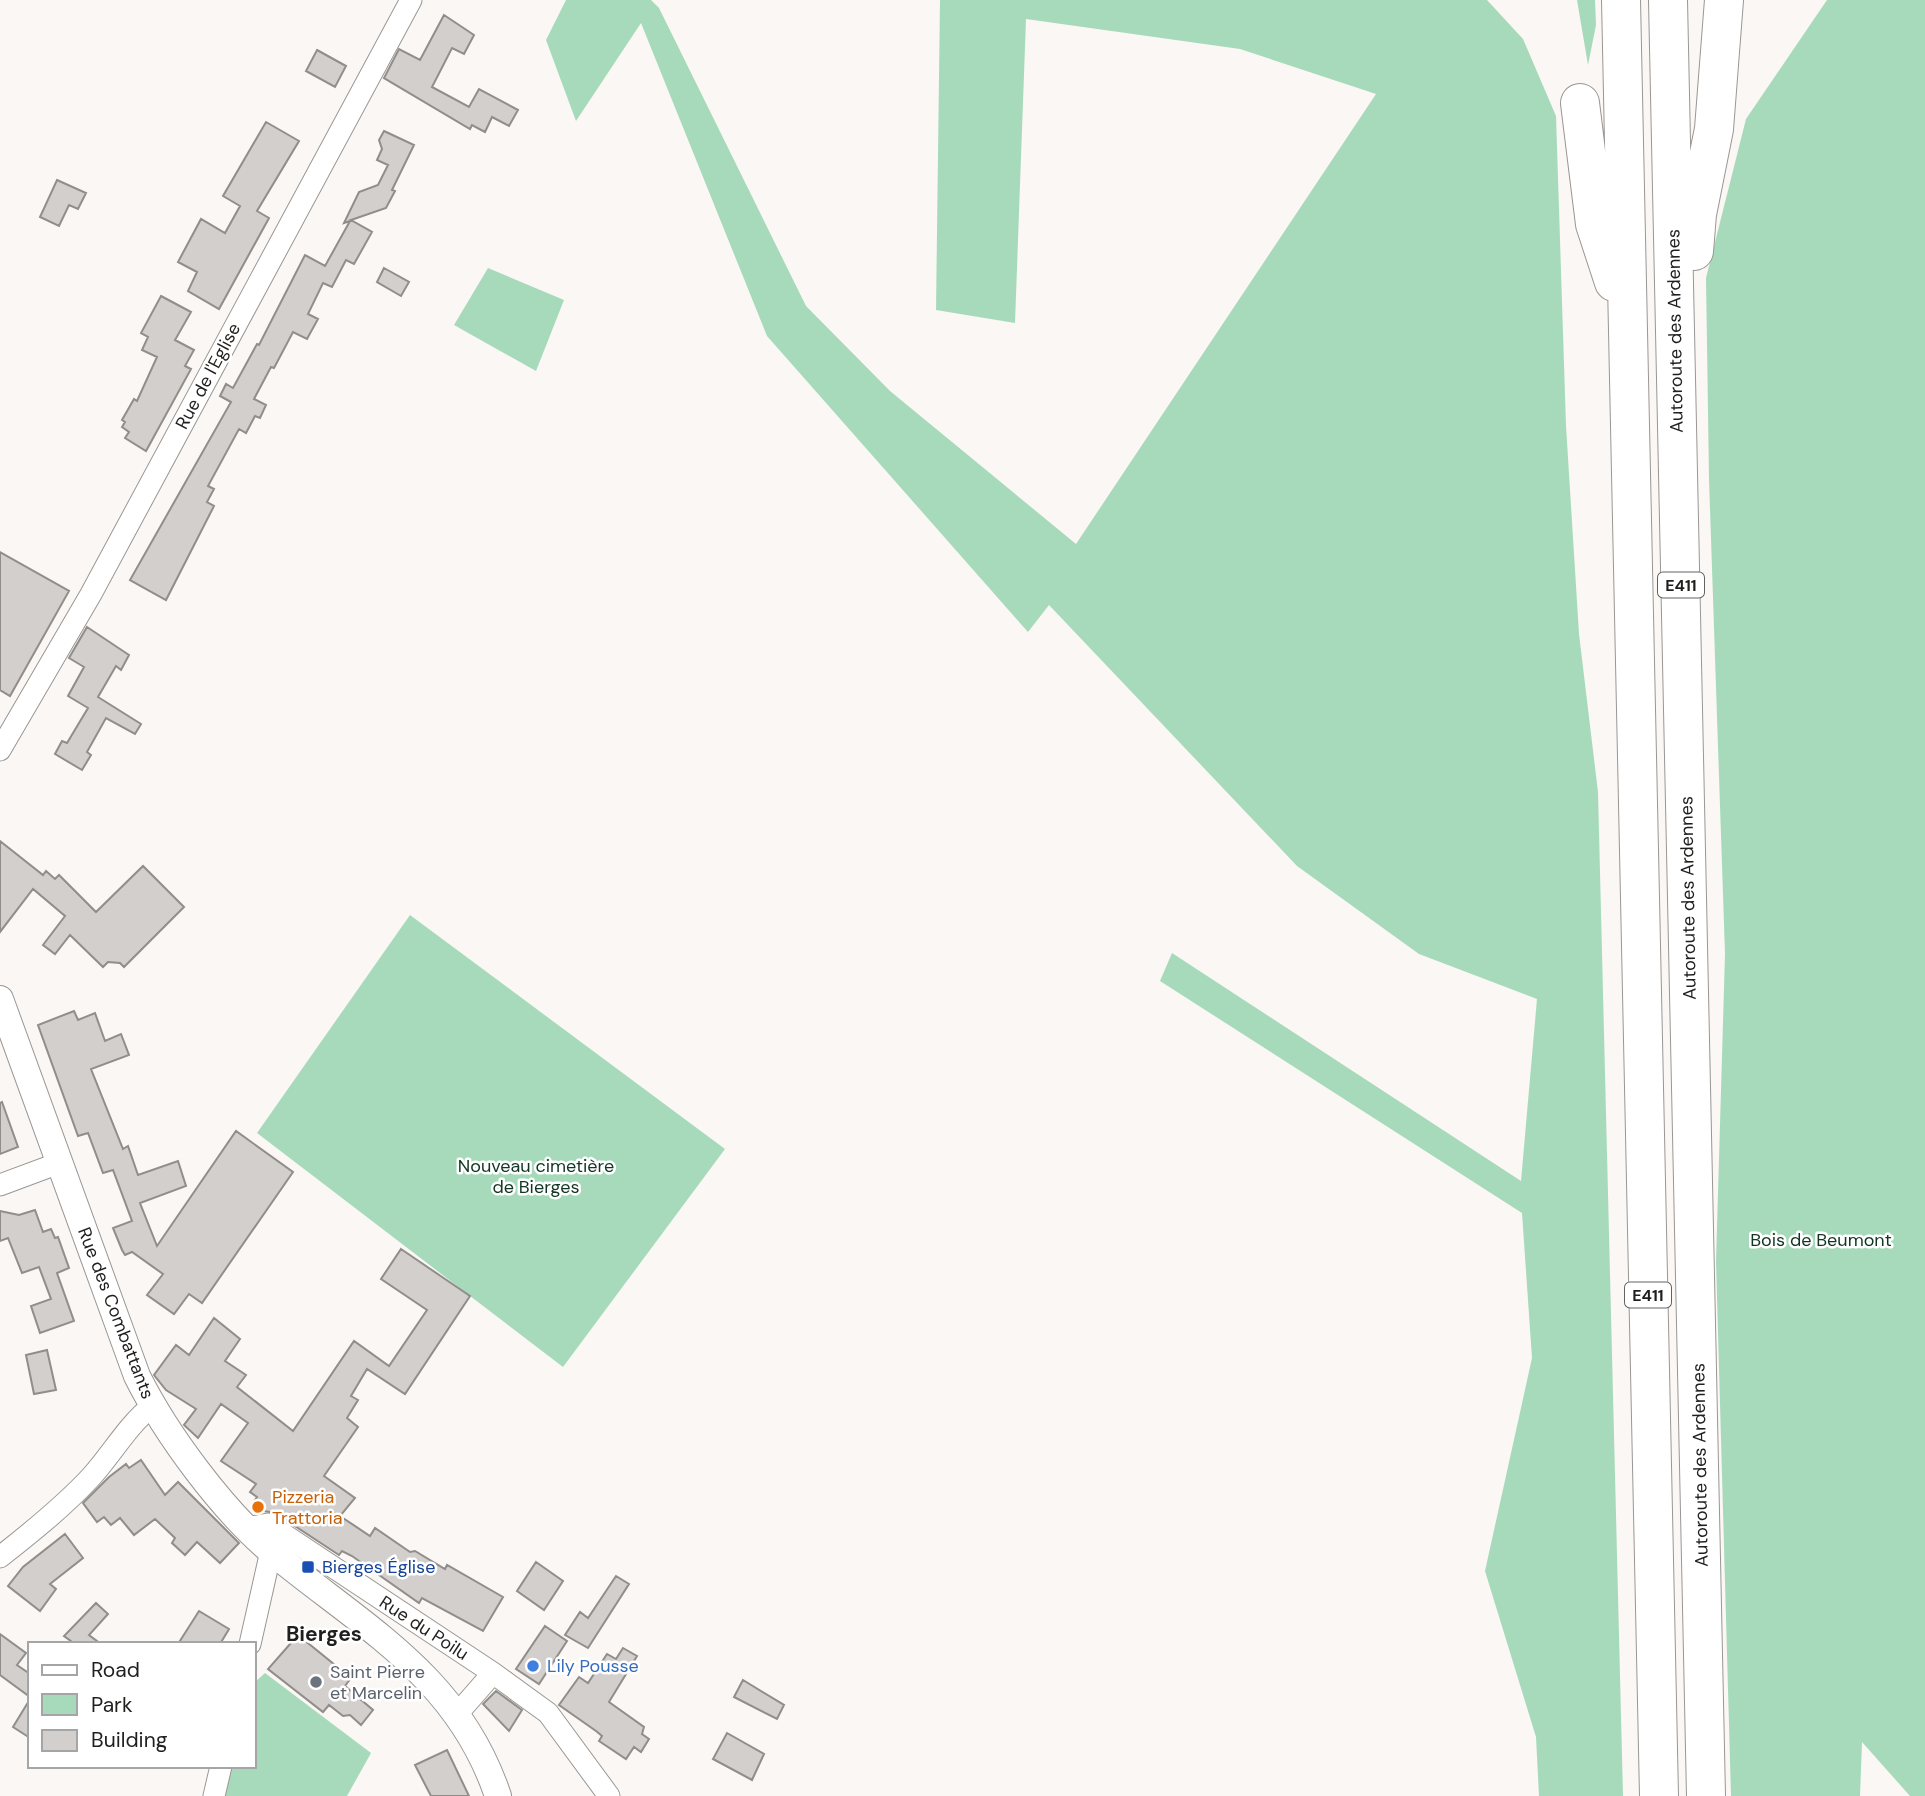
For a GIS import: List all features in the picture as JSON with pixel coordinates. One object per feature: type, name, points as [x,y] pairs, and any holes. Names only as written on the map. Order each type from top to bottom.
[{"type":"highway","name":"E411","points":[[1621,0],[1659,1796]]},
{"type":"highway","name":"Autoroute des Ardennes","points":[[1668,0],[1706,1796]]},
{"type":"highway","points":[[1675,331],[1694,296],[1697,214],[1714,129],[1724,0]]},
{"type":"highway","points":[[1580,103],[1595,224],[1627,322]]},
{"type":"street","name":"Rue de l'Eglise","points":[[0,750],[91,594],[411,0]]},
{"type":"street","name":"Rue des Combattants","points":[[0,999],[137,1376],[152,1406],[247,1528],[271,1551],[395,1646],[436,1686],[458,1713],[476,1743],[498,1796]]},
{"type":"street","points":[[0,1185],[59,1163]]},
{"type":"street","points":[[0,1557],[52,1516],[92,1475],[138,1417],[152,1406]]},
{"type":"street","name":"Rue du Poilu","points":[[247,1528],[268,1524],[493,1672],[548,1713],[609,1796]]},
{"type":"street","points":[[250,1642],[271,1551]]},
{"type":"street","points":[[458,1713],[493,1672]]},
{"type":"street","points":[[214,1796],[221,1768]]},
{"type":"green space","points":[[566,0],[651,0],[659,8],[806,306],[890,391],[1076,544],[1376,94],[1240,49],[1026,19],[1015,323],[936,310],[940,0],[1487,0],[1523,39],[1556,116],[1566,426],[1579,634],[1598,792],[1623,1796],[1539,1796],[1536,1737],[1485,1571],[1532,1358],[1522,1213],[1160,981],[1172,953],[1521,1181],[1537,999],[1419,954],[1297,866],[1049,605],[1028,632],[767,336],[641,23],[576,121],[546,40]]},
{"type":"green space","points":[[1577,0],[1595,0],[1596,25],[1588,65]]},
{"type":"green space","name":"Bois de Beumont","points":[[1827,0],[1925,0],[1925,1796],[1910,1796],[1862,1742],[1860,1796],[1731,1796],[1716,1261],[1725,954],[1709,479],[1706,278],[1746,119]]},
{"type":"green space","points":[[488,268],[564,300],[536,371],[454,325]]},
{"type":"green space","name":"Nouveau cimetière de Bierges","points":[[410,915],[725,1149],[563,1367],[257,1133]]},
{"type":"green space","points":[[265,1673],[371,1753],[347,1796],[221,1796],[228,1768],[256,1768],[256,1681]]},
{"type":"building","points":[[444,15],[474,35],[464,54],[452,48],[432,87],[469,107],[479,89],[518,110],[509,126],[492,117],[485,132],[472,125],[470,129],[384,78],[399,49],[420,60]]},
{"type":"building","points":[[317,50],[346,66],[335,87],[306,71]]},
{"type":"building","points":[[266,122],[299,141],[257,211],[269,218],[219,309],[188,291],[197,272],[178,262],[201,219],[225,233],[240,206],[223,196]]},
{"type":"building","points":[[384,131],[414,145],[392,190],[395,191],[386,208],[351,220],[372,232],[354,264],[346,260],[332,287],[323,283],[308,314],[318,319],[307,339],[293,332],[274,368],[271,367],[254,399],[266,405],[260,418],[255,416],[246,433],[239,429],[208,486],[214,489],[207,502],[214,506],[166,600],[130,580],[231,402],[220,396],[226,384],[233,388],[257,344],[259,345],[305,255],[325,266],[350,221],[344,223],[359,192],[378,185],[388,165],[377,160],[382,149],[379,140]]},
{"type":"building","points":[[57,180],[86,193],[78,209],[69,205],[59,226],[40,217]]},
{"type":"building","points":[[384,268],[409,282],[401,296],[377,282]]},
{"type":"building","points":[[161,296],[191,312],[175,340],[194,350],[185,366],[191,369],[146,451],[125,438],[129,432],[122,427],[125,422],[122,420],[134,399],[137,401],[157,357],[142,350],[148,337],[141,333]]},
{"type":"building","points":[[0,552],[69,591],[10,696],[0,690]]},
{"type":"building","points":[[87,627],[129,655],[121,670],[116,666],[98,697],[141,724],[135,734],[106,718],[87,752],[91,755],[82,770],[55,754],[62,741],[67,743],[88,708],[68,696],[84,667],[69,658]]},
{"type":"building","points":[[0,841],[43,875],[46,871],[55,879],[59,875],[96,912],[143,866],[184,907],[124,967],[120,963],[108,962],[103,967],[70,935],[55,954],[43,945],[65,916],[33,889],[0,932]]},
{"type":"building","points":[[74,1011],[78,1020],[95,1013],[105,1041],[121,1034],[129,1055],[91,1069],[123,1149],[128,1146],[138,1175],[178,1161],[186,1186],[140,1203],[157,1246],[236,1131],[293,1172],[202,1303],[189,1294],[174,1314],[147,1295],[163,1274],[132,1252],[125,1255],[122,1250],[113,1228],[132,1221],[113,1170],[103,1173],[88,1133],[78,1136],[38,1025]]},
{"type":"building","points":[[2,1102],[18,1147],[0,1154],[0,1103]]},
{"type":"building","points":[[35,1210],[43,1232],[51,1229],[55,1238],[58,1237],[69,1268],[57,1273],[74,1321],[40,1333],[31,1306],[51,1299],[39,1267],[22,1273],[8,1238],[0,1241],[0,1211],[19,1215]]},
{"type":"building","points":[[401,1249],[470,1296],[405,1394],[367,1369],[351,1396],[358,1400],[347,1418],[358,1427],[324,1476],[355,1498],[340,1516],[370,1536],[375,1528],[410,1552],[415,1551],[445,1569],[447,1565],[503,1597],[483,1631],[422,1598],[419,1603],[352,1556],[342,1551],[339,1555],[275,1513],[264,1511],[253,1503],[257,1497],[250,1492],[256,1484],[221,1461],[248,1423],[221,1404],[198,1438],[184,1425],[196,1409],[166,1390],[154,1375],[176,1345],[189,1355],[214,1318],[240,1339],[225,1361],[246,1375],[237,1387],[293,1431],[354,1341],[389,1366],[427,1310],[381,1279]]},
{"type":"building","points":[[47,1350],[56,1390],[34,1394],[26,1355]]},
{"type":"building","points":[[141,1460],[165,1495],[178,1482],[239,1543],[220,1563],[197,1542],[185,1555],[172,1543],[175,1538],[155,1519],[134,1535],[120,1518],[111,1525],[104,1517],[97,1522],[83,1503],[126,1464],[129,1468]]},
{"type":"building","points":[[65,1534],[83,1558],[50,1584],[56,1589],[40,1611],[8,1586],[23,1567]]},
{"type":"building","points":[[536,1562],[563,1581],[544,1610],[517,1591]]},
{"type":"building","points":[[616,1576],[629,1584],[588,1648],[565,1635],[580,1612],[588,1618]]},
{"type":"building","points":[[96,1603],[108,1614],[89,1635],[98,1642],[72,1642],[64,1636]]},
{"type":"building","points":[[199,1611],[229,1629],[221,1642],[179,1642]]},
{"type":"building","points":[[545,1626],[567,1641],[539,1684],[516,1669]]},
{"type":"building","points":[[0,1634],[26,1653],[17,1665],[28,1673],[28,1696],[0,1675]]},
{"type":"building","name":"Saint Pierre et Marcelin","points":[[298,1635],[351,1678],[345,1686],[373,1710],[361,1725],[350,1715],[343,1716],[329,1705],[323,1712],[268,1669]]},
{"type":"building","points":[[623,1648],[637,1656],[609,1702],[644,1727],[642,1734],[649,1739],[641,1752],[634,1747],[626,1759],[599,1741],[602,1736],[596,1731],[559,1705],[579,1677],[588,1683],[607,1654],[616,1659]]},
{"type":"building","points":[[743,1680],[784,1705],[777,1719],[734,1697]]},
{"type":"building","points":[[496,1691],[522,1710],[509,1731],[483,1704]]},
{"type":"building","points":[[28,1702],[28,1737],[13,1727]]},
{"type":"building","points":[[727,1733],[764,1754],[752,1780],[713,1759]]},
{"type":"building","points":[[447,1750],[469,1796],[431,1796],[415,1765]]},
{"type":"place","name":"Pizzeria Trattoria","points":[[258,1507]]},
{"type":"place","name":"Bierges Église","points":[[308,1567]]},
{"type":"place","name":"Lily Pousse","points":[[533,1666]]},
{"type":"place","name":"Saint Pierre et Marcelin","points":[[316,1682]]},
{"type":"district","name":"Bierges","points":[[324,1634]]}]
